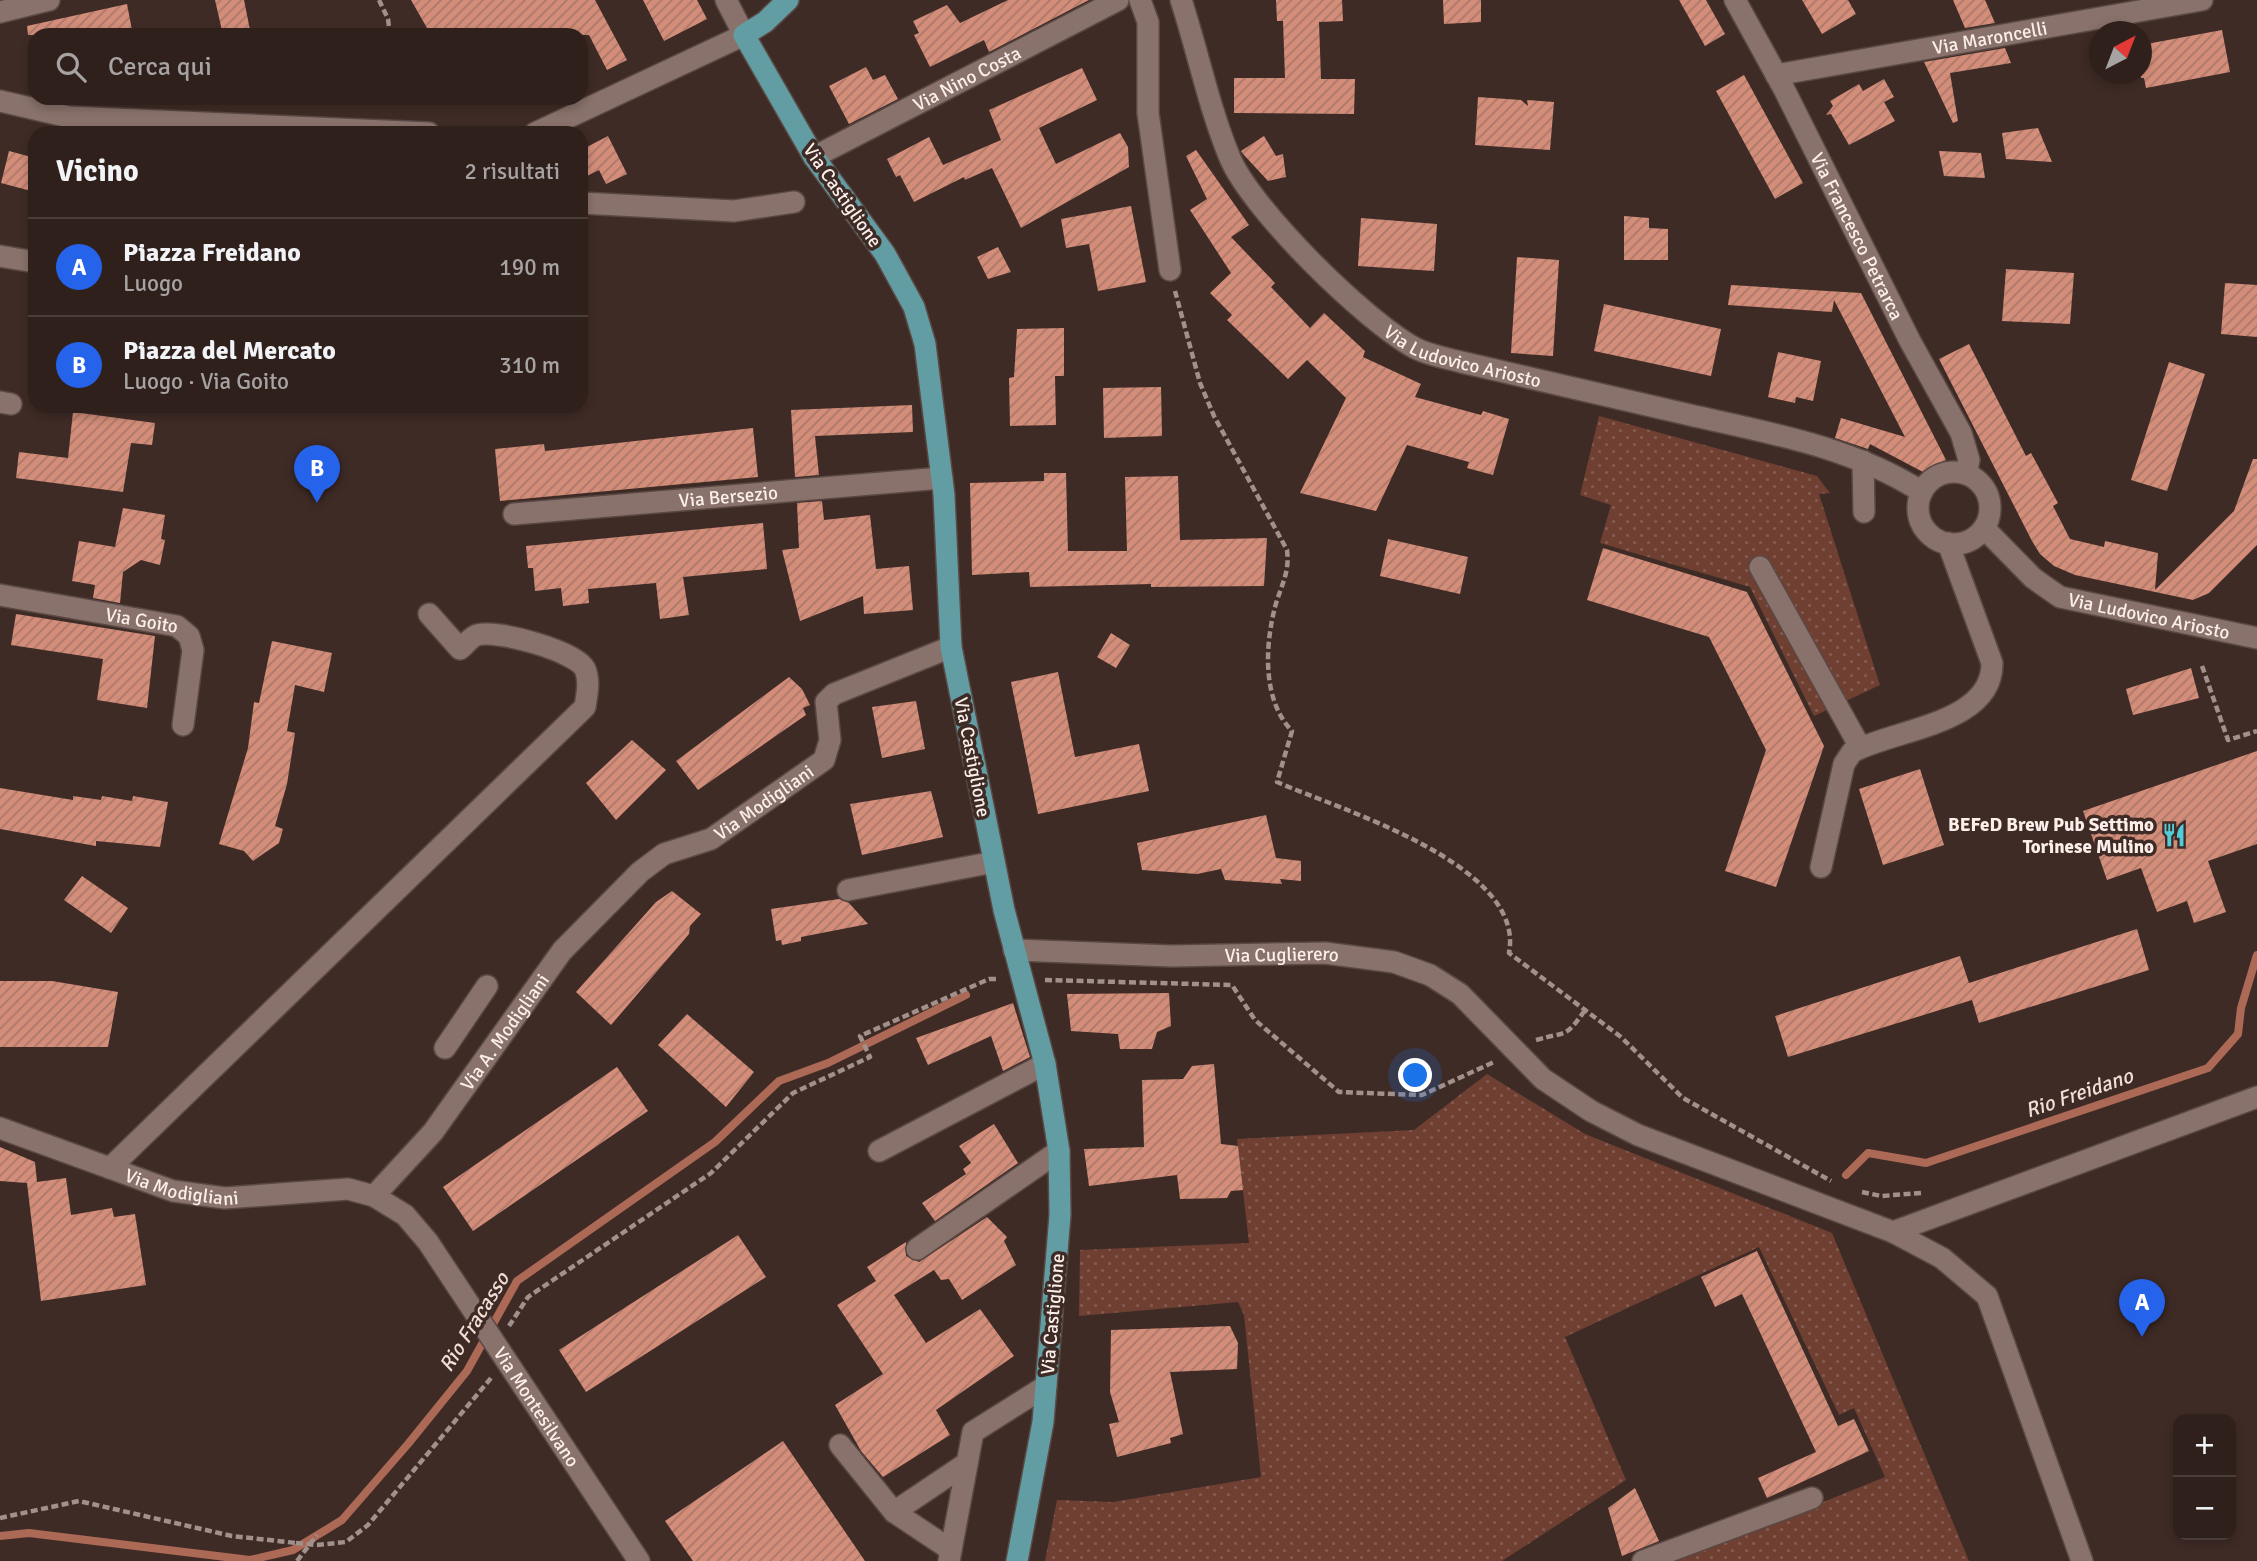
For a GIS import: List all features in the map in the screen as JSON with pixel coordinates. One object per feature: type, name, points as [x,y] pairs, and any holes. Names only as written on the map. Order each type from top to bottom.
[{"type":"main road","points":[[744,36],[765,22],[788,0]]},
{"type":"main road","name":"Via Castiglione","points":[[744,36],[814,158],[885,254],[914,307],[925,344],[942,478],[951,647],[994,862],[1014,950],[1045,1064],[1059,1151],[1060,1215],[1043,1422],[1017,1561]]},
{"type":"street","points":[[0,12],[49,0]]},
{"type":"street","name":"Via Castiglione","points":[[726,0],[744,36]]},
{"type":"street","name":"Via Nino Costa","points":[[814,158],[1118,0]]},
{"type":"street","points":[[1140,0],[1148,22],[1148,113],[1170,270]]},
{"type":"street","name":"Via Ludovico Ariosto","points":[[1181,0],[1231,160],[1258,200],[1296,246],[1385,329],[1418,350],[1461,362],[1784,436],[1863,460],[1890,472],[1922,492]]},
{"type":"street","name":"Via Francesco Petrarca","points":[[1735,0],[1776,75],[1910,341],[1961,433],[1969,460],[1966,474]]},
{"type":"street","name":"Via Maroncelli","points":[[1776,75],[2202,0]]},
{"type":"street","points":[[550,126],[744,36]]},
{"type":"street","points":[[0,101],[69,117],[176,126]]},
{"type":"street","points":[[588,203],[734,211],[794,202]]},
{"type":"street","points":[[0,256],[28,261]]},
{"type":"street","points":[[1863,460],[1864,512]]},
{"type":"street","points":[[1940,474],[1966,474],[1986,490],[1989,516],[1984,528],[1974,537],[1962,543],[1948,543],[1926,530],[1918,505],[1922,492],[1940,474]]},
{"type":"street","name":"Via Bersezio","points":[[514,514],[942,478]]},
{"type":"street","name":"Via Ludovico Ariosto","points":[[1984,528],[2033,578],[2060,597],[2257,638]]},
{"type":"street","points":[[1821,867],[1844,764],[1852,752],[1965,711],[1983,693],[1992,678],[1992,663],[1948,543]]},
{"type":"street","points":[[1760,567],[1860,747]]},
{"type":"street","name":"Via Goito","points":[[0,595],[177,626],[188,636],[193,650],[183,725]]},
{"type":"street","points":[[110,1168],[585,707],[588,684],[584,667],[573,658],[560,651],[494,634],[475,635],[460,649],[429,614]]},
{"type":"street","name":"Via Modigliani","points":[[640,872],[664,854],[711,839],[824,760],[830,740],[825,702],[834,694],[951,647]]},
{"type":"street","points":[[848,890],[994,862]]},
{"type":"street","name":"Via A. Modigliani","points":[[374,1196],[433,1132],[562,951],[640,872]]},
{"type":"street","name":"Via Cuglierero","points":[[1014,950],[1172,956],[1325,953],[1394,962],[1430,975],[1460,995],[1543,1079],[1591,1111],[1638,1135],[1893,1232],[1942,1258],[1987,1296],[2082,1561]]},
{"type":"street","points":[[445,1048],[487,986]]},
{"type":"street","points":[[879,1151],[1045,1064]]},
{"type":"street","points":[[1893,1232],[2257,1097]]},
{"type":"street","name":"Via Modigliani","points":[[0,1128],[173,1191],[225,1198],[348,1189],[374,1196]]},
{"type":"street","points":[[917,1249],[1059,1151]]},
{"type":"street","name":"Via Montesilvano","points":[[374,1196],[405,1215],[428,1242],[473,1314],[639,1561]]},
{"type":"street","points":[[840,1445],[894,1512],[950,1555],[973,1432],[1046,1386]]},
{"type":"street","points":[[894,1512],[967,1463]]},
{"type":"street","points":[[1643,1561],[1812,1498]]},
{"type":"path","points":[[379,0],[389,28]]},
{"type":"path","points":[[1170,270],[1203,392],[1223,437],[1287,550],[1289,566],[1284,589],[1275,605],[1270,649],[1270,692],[1277,712],[1292,731],[1277,782],[1425,844],[1457,865],[1503,913],[1510,929],[1509,953],[1621,1037],[1683,1098],[1840,1185]]},
{"type":"path","points":[[2202,666],[2228,740],[2257,731]]},
{"type":"path","points":[[1514,1052],[1532,1041],[1556,1038],[1571,1031],[1586,1010]]},
{"type":"path","points":[[1850,1190],[1881,1196],[1917,1195],[1929,1191]]},
{"type":"path","points":[[0,1518],[79,1501],[232,1536],[317,1545],[346,1542],[368,1525],[505,1362]]},
{"type":"path","points":[[297,1561],[317,1535]]},
{"type":"shaded area","points":[[1599,416],[1817,476],[1830,493],[1819,494],[1880,685],[1814,716],[1750,587],[1600,543],[1611,505],[1580,495]]},
{"type":"shaded area","points":[[1487,1074],[1585,1134],[1832,1233],[1969,1561],[1677,1561],[1885,1477],[1854,1408],[1839,1415],[1759,1247],[1565,1337],[1626,1480],[1502,1561],[1045,1561],[1057,1500],[1113,1502],[1261,1477],[1244,1315],[1238,1302],[1079,1316],[1080,1250],[1249,1243],[1237,1139],[1414,1130]]},
{"type":"building","points":[[215,0],[244,0],[250,28],[221,28]]},
{"type":"building","points":[[411,0],[595,0],[627,60],[607,70],[588,35],[588,28],[427,28]]},
{"type":"building","points":[[643,0],[697,0],[707,19],[664,41]]},
{"type":"building","points":[[1008,0],[1089,0],[989,52],[984,40],[930,67],[914,35],[919,33],[913,21],[947,5],[960,23]]},
{"type":"building","points":[[1276,0],[1342,0],[1343,21],[1319,22],[1321,79],[1355,79],[1354,114],[1234,113],[1234,78],[1285,78],[1283,21],[1277,21]]},
{"type":"building","points":[[1443,0],[1481,0],[1481,22],[1444,24]]},
{"type":"building","points":[[1679,0],[1706,0],[1725,34],[1705,46]]},
{"type":"building","points":[[1802,0],[1848,0],[1856,14],[1822,34]]},
{"type":"building","points":[[1953,0],[1985,0],[1995,23],[1965,28]]},
{"type":"building","points":[[127,4],[132,28],[28,28],[28,35],[27,26]]},
{"type":"building","points":[[2222,30],[2230,72],[2146,88],[2145,84],[2152,84],[2152,43]]},
{"type":"building","points":[[2005,48],[2011,63],[1950,73],[1958,121],[1953,123],[1924,62]]},
{"type":"building","points":[[866,67],[873,80],[885,75],[898,99],[849,124],[829,86]]},
{"type":"building","points":[[1082,68],[1097,100],[1039,128],[1056,164],[1120,133],[1128,147],[1129,167],[1021,228],[992,168],[965,180],[964,177],[914,202],[900,175],[896,177],[887,159],[929,137],[943,165],[1001,140],[989,110]]},
{"type":"building","points":[[1744,75],[1803,183],[1775,199],[1716,91]]},
{"type":"building","points":[[1884,79],[1894,97],[1884,102],[1895,121],[1849,145],[1831,114],[1826,115],[1833,106],[1830,101],[1859,84],[1863,91]]},
{"type":"building","points":[[1478,97],[1521,100],[1528,106],[1527,100],[1554,102],[1550,150],[1475,145]]},
{"type":"building","points":[[2038,128],[2052,162],[2006,159],[2002,133]]},
{"type":"building","points":[[608,136],[627,174],[606,184],[599,170],[588,176],[588,146]]},
{"type":"building","points":[[1264,136],[1276,156],[1283,154],[1286,177],[1268,181],[1241,151]]},
{"type":"building","points":[[1196,150],[1249,225],[1231,237],[1275,283],[1271,287],[1310,328],[1324,313],[1365,351],[1363,357],[1421,384],[1415,397],[1481,415],[1483,411],[1509,419],[1493,475],[1467,468],[1469,462],[1407,445],[1376,511],[1300,493],[1346,398],[1307,360],[1288,379],[1227,320],[1232,315],[1210,293],[1231,273],[1190,210],[1207,199],[1186,156]]},
{"type":"building","points":[[9,151],[28,156],[28,190],[1,183]]},
{"type":"building","points":[[1939,151],[1981,153],[1985,178],[1944,176]]},
{"type":"building","points":[[1131,206],[1146,282],[1098,291],[1089,244],[1066,248],[1061,219]]},
{"type":"building","points":[[1624,216],[1649,218],[1649,228],[1668,229],[1668,260],[1624,260]]},
{"type":"building","points":[[1361,218],[1437,224],[1434,271],[1358,266]]},
{"type":"building","points":[[998,247],[1011,272],[988,279],[977,257]]},
{"type":"building","points":[[1517,257],[1559,260],[1553,356],[1511,353]]},
{"type":"building","points":[[2006,269],[2074,273],[2070,324],[2002,321]]},
{"type":"building","points":[[2225,283],[2257,285],[2257,337],[2221,334]]},
{"type":"building","points":[[1731,285],[1861,293],[1946,460],[1923,472],[1870,444],[1868,449],[1835,438],[1841,418],[1905,437],[1834,300],[1832,312],[1728,305]]},
{"type":"building","points":[[1604,304],[1721,329],[1711,376],[1594,351]]},
{"type":"building","points":[[1064,328],[1064,376],[1055,376],[1056,425],[1010,426],[1009,378],[1014,377],[1017,329]]},
{"type":"building","points":[[1969,344],[2026,456],[2031,453],[2058,503],[2053,506],[2070,539],[2104,547],[2105,541],[2158,553],[2155,590],[2234,511],[2253,459],[2257,459],[2257,545],[2209,593],[2193,600],[2075,575],[2054,566],[2040,554],[2032,541],[1939,359]]},
{"type":"building","points":[[1778,352],[1821,361],[1813,401],[1796,397],[1795,403],[1768,397]]},
{"type":"building","points":[[2169,362],[2205,374],[2167,491],[2131,480]]},
{"type":"building","points":[[1161,387],[1162,436],[1104,438],[1103,388]]},
{"type":"building","points":[[912,405],[913,432],[815,436],[819,475],[795,477],[791,410]]},
{"type":"building","points":[[73,413],[155,423],[152,445],[131,443],[123,492],[16,478],[19,452],[68,458]]},
{"type":"building","points":[[753,428],[758,477],[500,501],[495,449],[544,444],[545,451]]},
{"type":"building","points":[[1044,473],[1066,473],[1068,551],[1127,551],[1125,477],[1178,476],[1180,540],[1267,538],[1264,586],[1151,587],[1151,584],[1030,587],[1029,572],[972,575],[970,483],[1044,481]]},
{"type":"building","points":[[822,501],[824,520],[870,515],[876,569],[909,566],[913,610],[864,614],[863,596],[800,621],[782,550],[799,548],[797,503]]},
{"type":"building","points":[[123,508],[165,515],[161,539],[165,540],[160,565],[141,560],[123,572],[120,603],[93,598],[95,585],[72,581],[79,541],[115,547]]},
{"type":"building","points":[[763,523],[767,569],[683,577],[689,615],[660,619],[656,583],[588,589],[589,603],[563,606],[561,588],[535,591],[533,568],[528,568],[526,546]]},
{"type":"building","points":[[1388,539],[1468,557],[1460,594],[1380,576]]},
{"type":"building","points":[[1603,548],[1747,592],[1824,746],[1776,887],[1725,871],[1766,750],[1709,637],[1587,600]]},
{"type":"building","points":[[16,614],[155,636],[147,708],[97,700],[103,659],[11,645]]},
{"type":"building","points":[[1111,633],[1130,645],[1116,668],[1097,657]]},
{"type":"building","points":[[272,641],[332,653],[324,692],[295,685],[287,731],[295,733],[287,784],[275,826],[283,829],[279,843],[253,861],[244,851],[219,844],[248,748],[254,702],[259,703]]},
{"type":"building","points":[[2191,668],[2199,698],[2133,715],[2126,689]]},
{"type":"building","points":[[1058,672],[1075,757],[1139,744],[1149,791],[1038,814],[1011,682]]},
{"type":"building","points":[[789,677],[802,689],[810,705],[803,708],[806,715],[698,790],[676,761]]},
{"type":"building","points":[[916,701],[925,749],[882,758],[872,707]]},
{"type":"building","points":[[632,740],[666,770],[616,820],[586,783]]},
{"type":"building","name":"BEFeD Brew Pub Settimo Torinese Mulino","points":[[2257,751],[2257,844],[2208,861],[2226,912],[2194,923],[2187,901],[2157,912],[2141,868],[2107,880],[2083,811]]},
{"type":"building","points":[[1920,769],[1944,845],[1883,865],[1859,789]]},
{"type":"building","points":[[0,788],[73,800],[73,796],[101,800],[102,796],[132,801],[133,796],[168,802],[160,847],[96,841],[96,846],[0,829]]},
{"type":"building","points":[[931,791],[943,837],[862,855],[850,804]]},
{"type":"building","points":[[1266,815],[1276,858],[1301,861],[1301,881],[1280,879],[1282,884],[1225,880],[1221,869],[1197,874],[1142,870],[1137,843]]},
{"type":"building","points":[[82,876],[128,908],[111,933],[64,900]]},
{"type":"building","points":[[672,891],[701,914],[690,926],[689,934],[611,1025],[576,992],[656,902]]},
{"type":"building","points":[[839,899],[849,903],[868,924],[801,937],[801,941],[782,945],[781,940],[776,941],[771,909]]},
{"type":"building","points":[[2137,929],[2149,970],[1979,1023],[1972,1000],[1788,1057],[1775,1016],[1960,956],[1969,983]]},
{"type":"building","points":[[0,981],[52,981],[118,992],[108,1047],[0,1047]]},
{"type":"building","points":[[1169,993],[1171,1026],[1157,1032],[1152,1049],[1120,1049],[1118,1034],[1071,1031],[1067,994]]},
{"type":"building","points":[[1013,1003],[1030,1057],[1003,1071],[991,1036],[928,1065],[916,1038]]},
{"type":"building","points":[[687,1014],[754,1072],[726,1107],[658,1045]]},
{"type":"building","points":[[1214,1064],[1221,1144],[1238,1146],[1243,1190],[1231,1191],[1227,1198],[1180,1199],[1177,1175],[1089,1186],[1084,1149],[1144,1147],[1142,1080],[1183,1079],[1192,1066]]},
{"type":"building","points":[[617,1067],[648,1111],[473,1231],[443,1187]]},
{"type":"building","points":[[994,1124],[1018,1163],[935,1221],[922,1203],[966,1174],[963,1169],[971,1163],[959,1146]]},
{"type":"building","points":[[0,1147],[35,1162],[37,1182],[66,1178],[71,1215],[112,1208],[114,1217],[135,1214],[146,1285],[41,1301],[27,1183],[0,1181]]},
{"type":"building","points":[[987,1217],[1007,1237],[1004,1241],[1016,1265],[962,1300],[949,1279],[941,1280],[934,1270],[894,1295],[926,1343],[980,1309],[1014,1356],[936,1410],[950,1435],[883,1477],[861,1451],[835,1405],[883,1374],[837,1305],[876,1281],[867,1267],[906,1242],[906,1256],[919,1262]]},
{"type":"building","points":[[738,1235],[766,1277],[586,1392],[559,1350]]},
{"type":"building","points":[[1757,1251],[1838,1426],[1854,1419],[1869,1451],[1767,1498],[1758,1478],[1816,1452],[1742,1294],[1715,1307],[1701,1277]]},
{"type":"building","points":[[1230,1326],[1238,1343],[1237,1369],[1170,1372],[1183,1434],[1170,1438],[1171,1443],[1117,1457],[1109,1424],[1119,1422],[1110,1392],[1111,1330]]},
{"type":"building","points":[[783,1441],[865,1561],[693,1561],[665,1521]]},
{"type":"building","points":[[1635,1488],[1659,1541],[1622,1556],[1608,1508]]},
{"type":"waterway","name":"Rio Freidano","points":[[1846,1175],[1868,1153],[1926,1163],[2208,1068],[2238,1034],[2241,1008],[2257,955]]},
{"type":"waterway","name":"Rio Fracasso","points":[[0,1536],[29,1533],[250,1560],[293,1550],[342,1520],[408,1444],[467,1371],[517,1281],[715,1142],[779,1081],[828,1063],[966,995]]},
{"type":"place","name":"Piazza del Mercato","points":[[317,503]]},
{"type":"place","name":"BEFeD Brew Pub Settimo Torinese Mulino","points":[[2174,835]]},
{"type":"place","name":"Piazza Freidano","points":[[2142,1337]]}]
